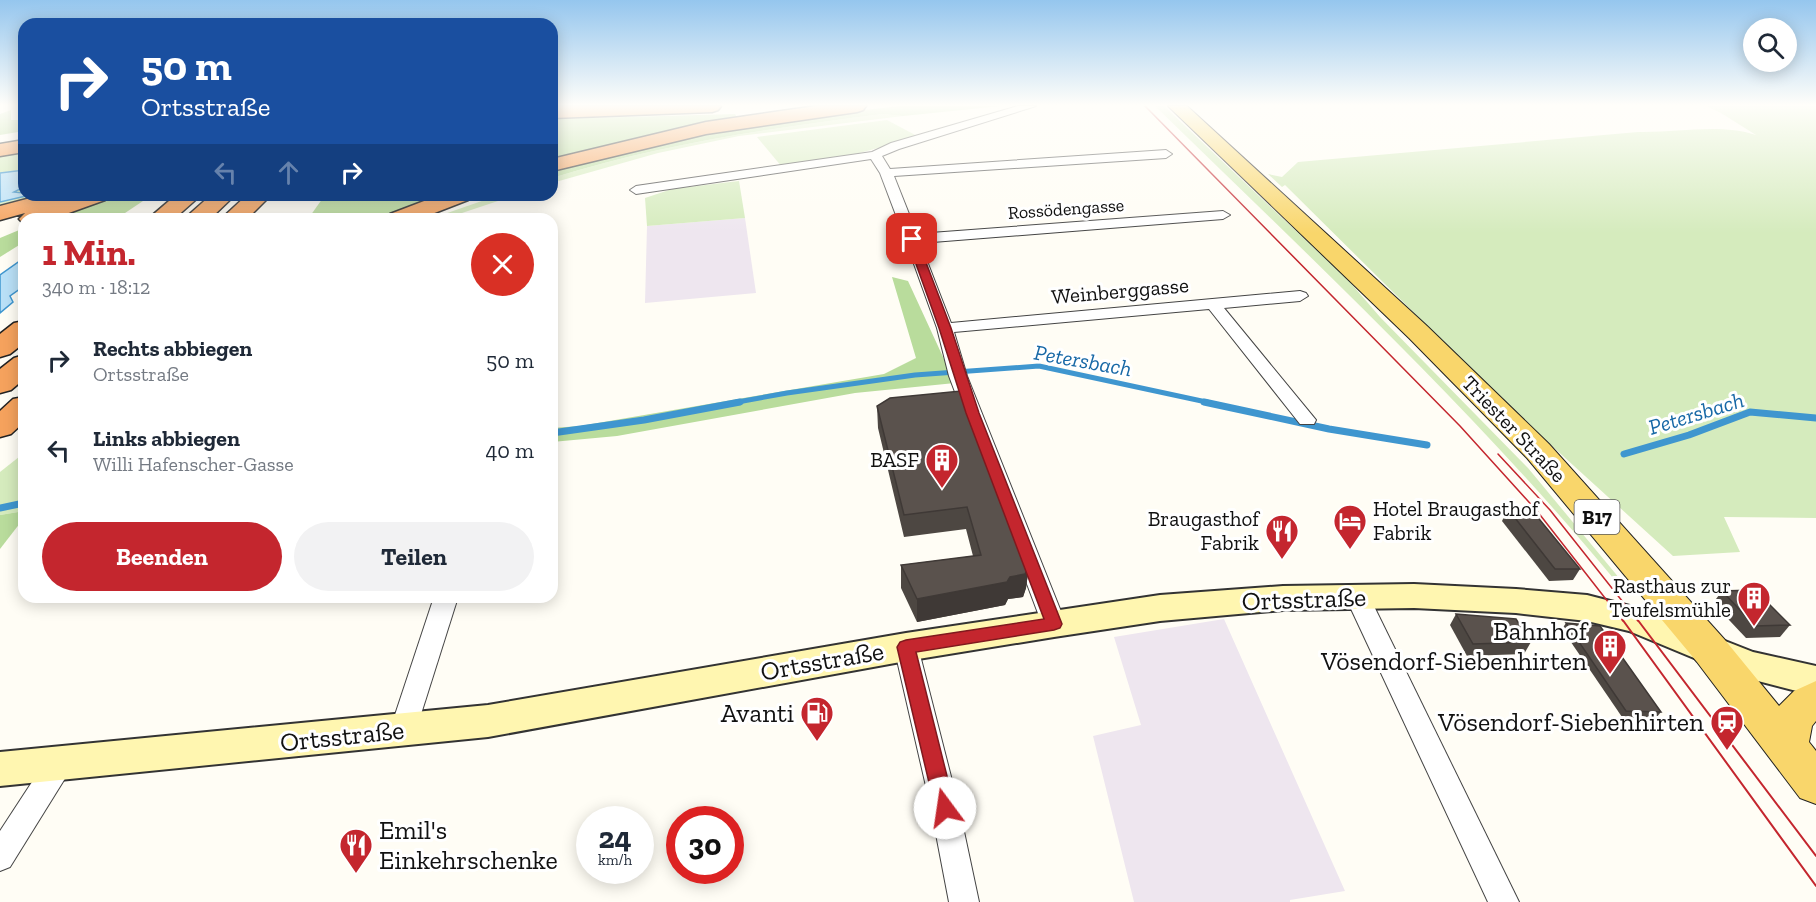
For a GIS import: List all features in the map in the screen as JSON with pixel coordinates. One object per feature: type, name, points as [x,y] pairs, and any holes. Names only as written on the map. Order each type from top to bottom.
[{"type":"highway","points":[[558,164],[622,148]]},
{"type":"highway","points":[[0,213],[42,201]]},
{"type":"highway","points":[[48,213],[80,201]]},
{"type":"highway","points":[[168,213],[182,201]]},
{"type":"highway","points":[[203,213],[217,201]]},
{"type":"highway","points":[[240,213],[253,201]]},
{"type":"highway","points":[[414,213],[444,201]]},
{"type":"highway","points":[[0,231],[18,224]]},
{"type":"highway","points":[[0,348],[18,333]]},
{"type":"highway","points":[[0,384],[18,369]]},
{"type":"highway","points":[[0,427],[18,411]]},
{"type":"highway","points":[[0,442],[18,429]]},
{"type":"main road","name":"Triester Straße","points":[[1221,148],[1496,408],[1569,484],[1711,651],[1816,784]]},
{"type":"main road","name":"Ortsstraße","points":[[0,770],[488,721],[906,647],[1054,624],[1194,605],[1283,598],[1464,597],[1587,608],[1637,620],[1711,651],[1767,670],[1816,681]]},
{"type":"main road","points":[[1787,746],[1788,733],[1797,711],[1816,698]]},
{"type":"street","points":[[636,190],[875,155],[894,148]]},
{"type":"street","points":[[886,172],[1166,154]]},
{"type":"street","points":[[875,155],[886,172],[912,239],[945,328],[957,371],[1054,624]]},
{"type":"street","name":"Rossödengasse","points":[[912,239],[1223,215]]},
{"type":"street","name":"Weinberggasse","points":[[945,328],[1300,296]]},
{"type":"street","points":[[1213,304],[1307,420]]},
{"type":"street","points":[[1357,596],[1504,902]]},
{"type":"street","points":[[403,730],[444,603]]},
{"type":"street","points":[[906,647],[945,808],[964,902]]},
{"type":"street","points":[[0,857],[59,764]]},
{"type":"shaded area","points":[[745,218],[756,293],[645,303],[647,226]]},
{"type":"shaded area","points":[[1224,619],[1345,891],[1290,900],[1290,902],[1134,902],[1093,736],[1141,725],[1114,637]]},
{"type":"green space","points":[[558,148],[596,148],[558,158]]},
{"type":"green space","points":[[645,148],[666,148],[558,176],[558,170]]},
{"type":"green space","points":[[666,148],[681,148],[558,181],[558,176]]},
{"type":"green space","points":[[766,148],[878,148],[852,155],[782,167]]},
{"type":"green space","points":[[1198,148],[1209,148],[1348,280],[1380,317],[1528,468],[1619,578],[1618,584],[1509,459],[1334,280]]},
{"type":"green space","points":[[1456,148],[1816,148],[1816,518],[1724,517],[1740,552],[1673,556],[1508,406],[1285,185],[1282,187],[1268,174],[1282,177],[1298,162]]},
{"type":"green space","points":[[18,150],[18,201],[29,201],[0,209],[0,153]]},
{"type":"green space","points":[[739,181],[745,218],[647,226],[645,198],[672,189]]},
{"type":"green space","points":[[101,201],[143,201],[125,213],[66,213]]},
{"type":"green space","points":[[321,201],[427,201],[394,213],[312,213]]},
{"type":"green space","points":[[482,201],[498,201],[462,213],[447,213]]},
{"type":"green space","points":[[18,230],[18,246],[0,257],[0,238]]},
{"type":"green space","points":[[892,277],[908,281],[955,383],[855,393],[617,436],[558,441],[558,428],[580,426],[884,374],[916,358]]},
{"type":"green space","points":[[18,458],[18,512],[0,515],[0,472]]},
{"type":"green space","points":[[18,512],[18,526],[0,549],[0,515]]},
{"type":"water","points":[[18,171],[18,190],[14,192],[18,192],[18,198],[0,202],[0,173]]},
{"type":"water","points":[[18,262],[18,290],[10,296],[13,302],[0,313],[0,275]]},
{"type":"building","name":"BASF","points":[[961,391],[1029,566],[1025,574],[1010,577],[1007,582],[917,599],[901,565],[981,555],[967,507],[904,515],[877,406],[890,398]]},
{"type":"building","points":[[1508,509],[1531,509],[1580,569],[1555,569]]},
{"type":"building","points":[[1755,590],[1790,625],[1755,626],[1722,591]]},
{"type":"building","points":[[1456,614],[1516,619],[1531,642],[1473,644]]},
{"type":"building","name":"Bahnhof Vösendorf-Siebenhirten","points":[[1566,623],[1600,626],[1661,712],[1626,711]]},
{"type":"waterway","name":"Petersbach","points":[[732,403],[915,375],[1039,366],[1211,403]]},
{"type":"waterway","name":"Petersbach","points":[[558,432],[644,420],[740,402]]},
{"type":"waterway","name":"Petersbach","points":[[1204,402],[1329,429],[1427,445]]},
{"type":"waterway","name":"Petersbach","points":[[1624,454],[1689,435],[1750,412],[1816,418]]},
{"type":"waterway","name":"Petersbach","points":[[0,508],[18,504]]},
{"type":"tram line","points":[[1186,148],[1460,426],[1537,511],[1623,621]]},
{"type":"tram line","points":[[1498,454],[1550,510],[1638,621]]},
{"type":"tram line","points":[[1622,619],[1816,886]]},
{"type":"tram line","points":[[1637,619],[1816,856]]},
{"type":"place","name":"BASF","points":[[942,489]]},
{"type":"place","name":"Hotel Braugasthof Fabrik","points":[[1350,550]]},
{"type":"place","name":"Braugasthof Fabrik","points":[[1282,560]]},
{"type":"place","name":"Rasthaus zur Teufelsmühle","points":[[1754,627]]},
{"type":"place","name":"Bahnhof Vösendorf-Siebenhirten","points":[[1610,675]]},
{"type":"place","name":"Avanti","points":[[817,742]]},
{"type":"place","name":"Vösendorf-Siebenhirten","points":[[1727,751]]},
{"type":"place","name":"Emil's Einkehrschenke","points":[[356,874]]},
{"type":"route","points":[[912,239],[945,328],[955,366],[972,413],[1054,624],[906,647],[945,808]]}]
